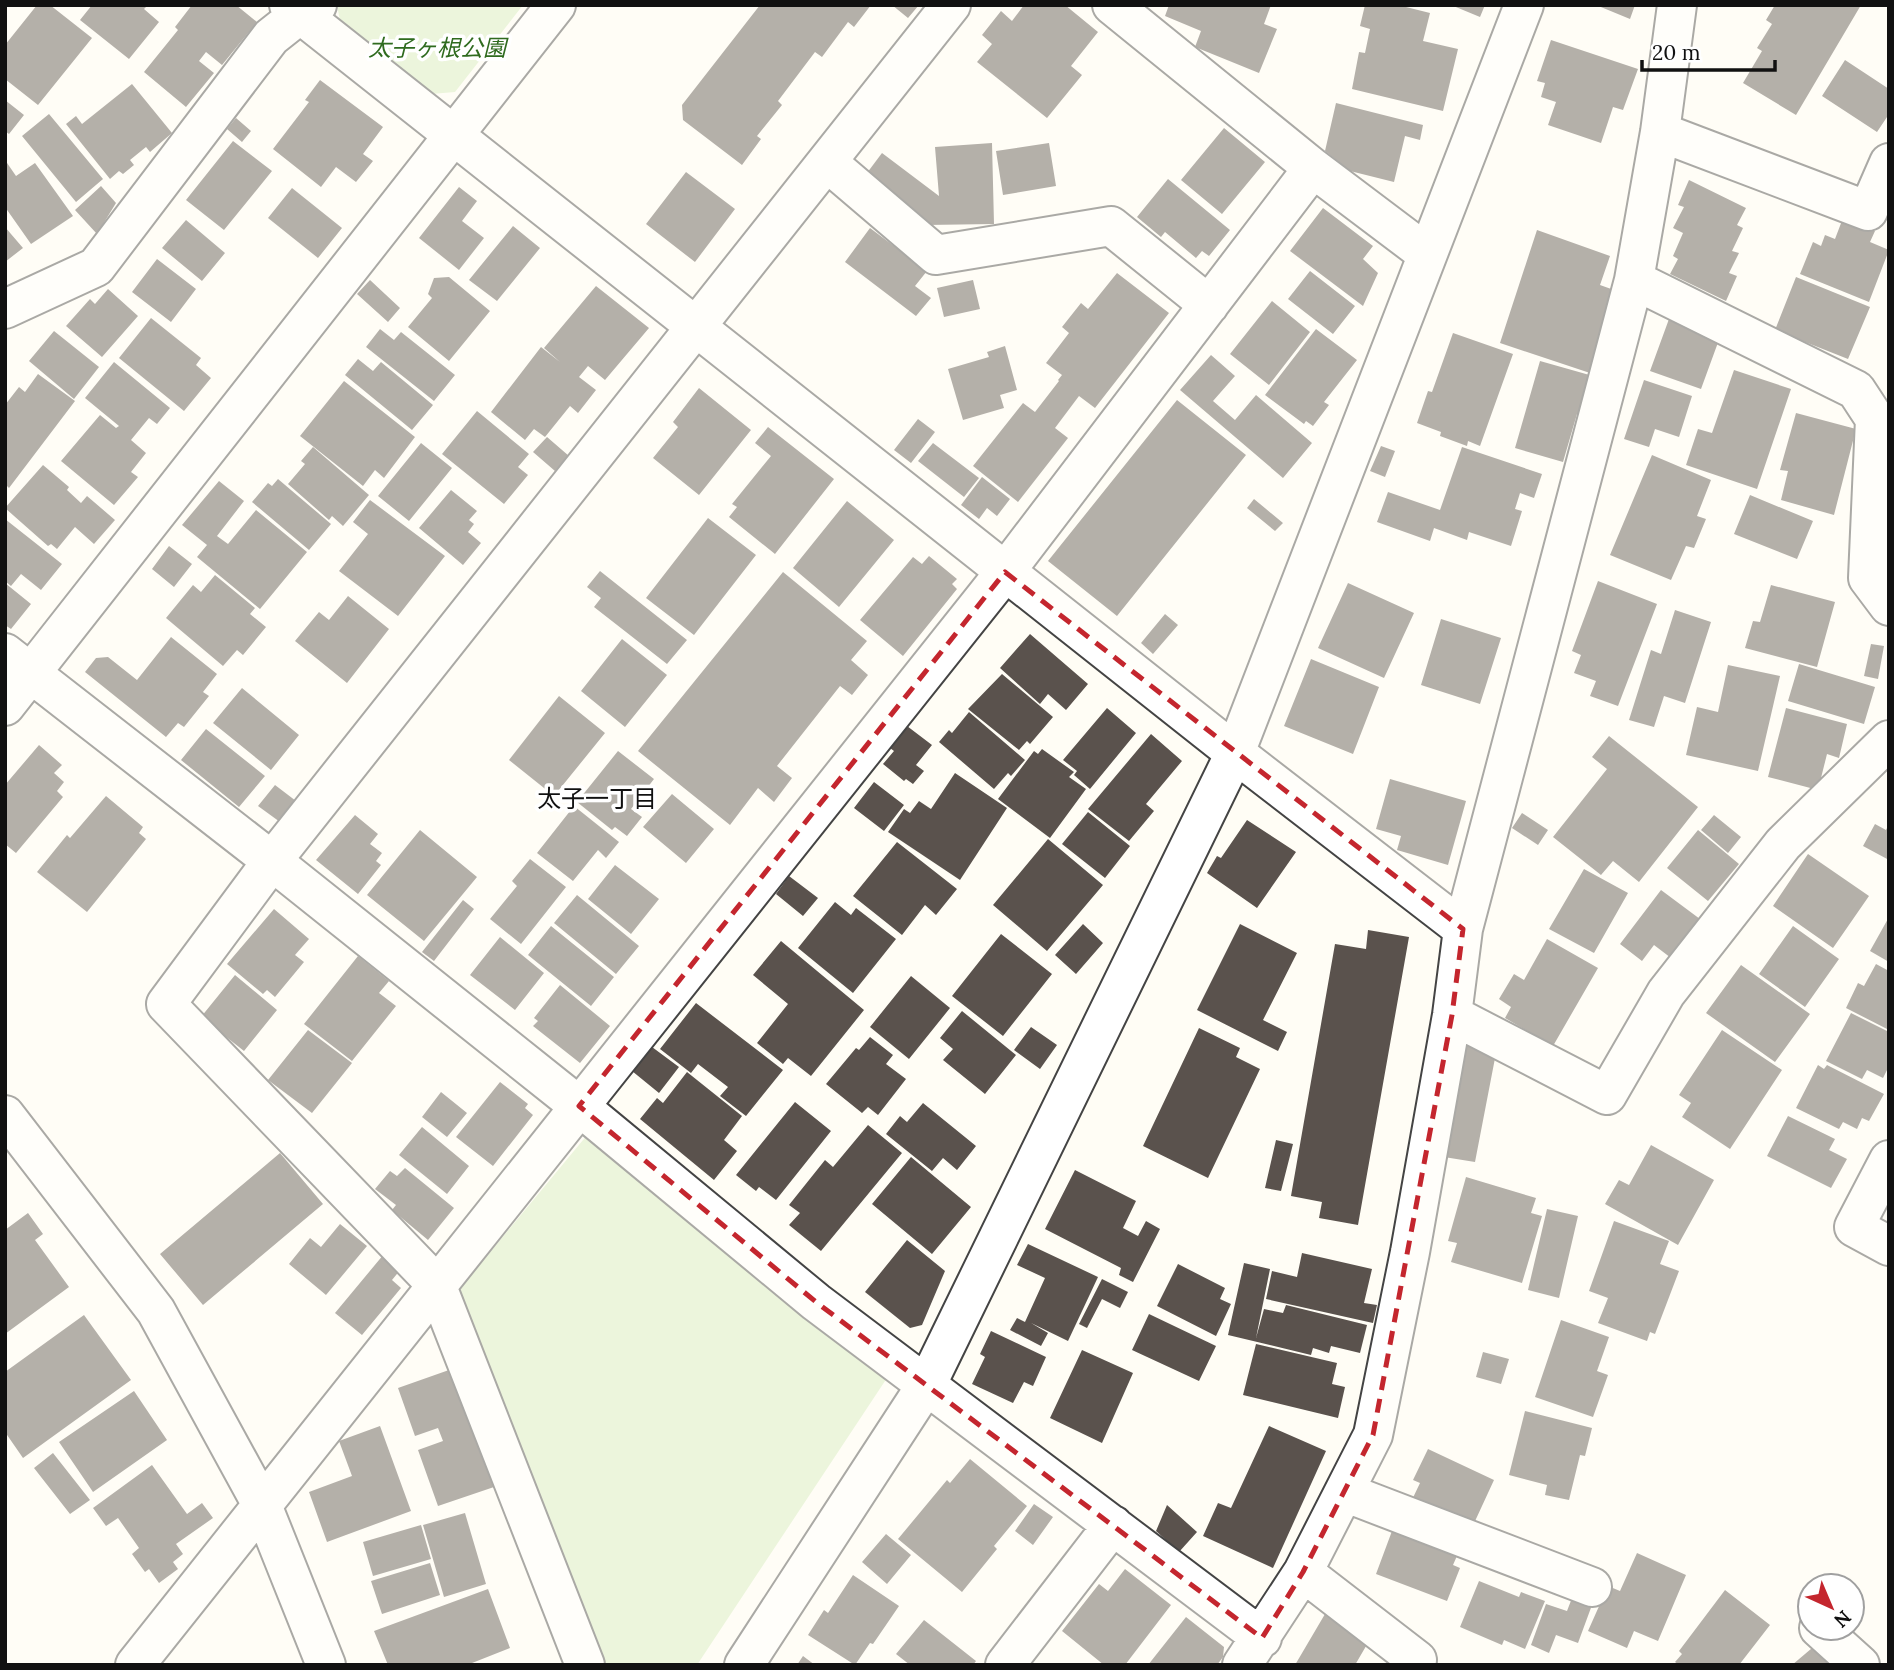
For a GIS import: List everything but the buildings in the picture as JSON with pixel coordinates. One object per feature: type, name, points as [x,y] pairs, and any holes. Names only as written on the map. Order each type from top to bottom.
[{"type":"street","points":[[5,706],[18,663],[453,136],[556,5]]},
{"type":"street","points":[[585,1665],[436,1284],[166,1004],[272,861],[951,5]]},
{"type":"street","points":[[1112,5],[1313,168],[1427,254]]},
{"type":"street","points":[[744,1665],[927,1384],[1052,1133],[1235,753],[1524,5]]},
{"type":"street","points":[[18,663],[579,1106],[817,1301],[1113,1525],[1252,1651],[1303,1572],[1373,1435],[1410,1252],[1452,1015],[1462,929],[1634,281],[1660,132],[1678,5]]},
{"type":"street","points":[[5,309],[96,267],[271,37],[302,8],[453,136],[1462,929]]},
{"type":"street","points":[[1660,132],[1879,215],[1889,163]]},
{"type":"street","points":[[827,162],[936,255],[1111,226],[1209,305]]},
{"type":"street","points":[[135,1665],[1005,572],[1313,168]]},
{"type":"street","points":[[1634,281],[1856,390],[1875,419],[1868,578],[1889,606]]},
{"type":"street","points":[[1452,1015],[1607,1095],[1667,993],[1783,844],[1889,740]]},
{"type":"street","points":[[5,1115],[156,1311],[262,1505],[326,1665]]},
{"type":"street","points":[[1889,1160],[1854,1227],[1889,1246]]},
{"type":"street","points":[[1344,1492],[1592,1587]]},
{"type":"street","points":[[1005,1665],[1113,1525]]},
{"type":"street","points":[[1303,1572],[1417,1660]]},
{"type":"street","points":[[1835,1642],[1860,1665]]},
{"type":"highlighted area","points":[[1005,572],[1463,929],[1452,1015],[1373,1435],[1303,1572],[1262,1638],[816,1302],[579,1106]]},
{"type":"green space","name":"太子ヶ根公園","points":[[337,5],[523,5],[455,92],[431,94],[341,26]]},
{"type":"green space","points":[[588,1134],[887,1378],[697,1665],[594,1665],[457,1292]]},
{"type":"district","name":"太子一丁目","points":[[597,799]]}]
